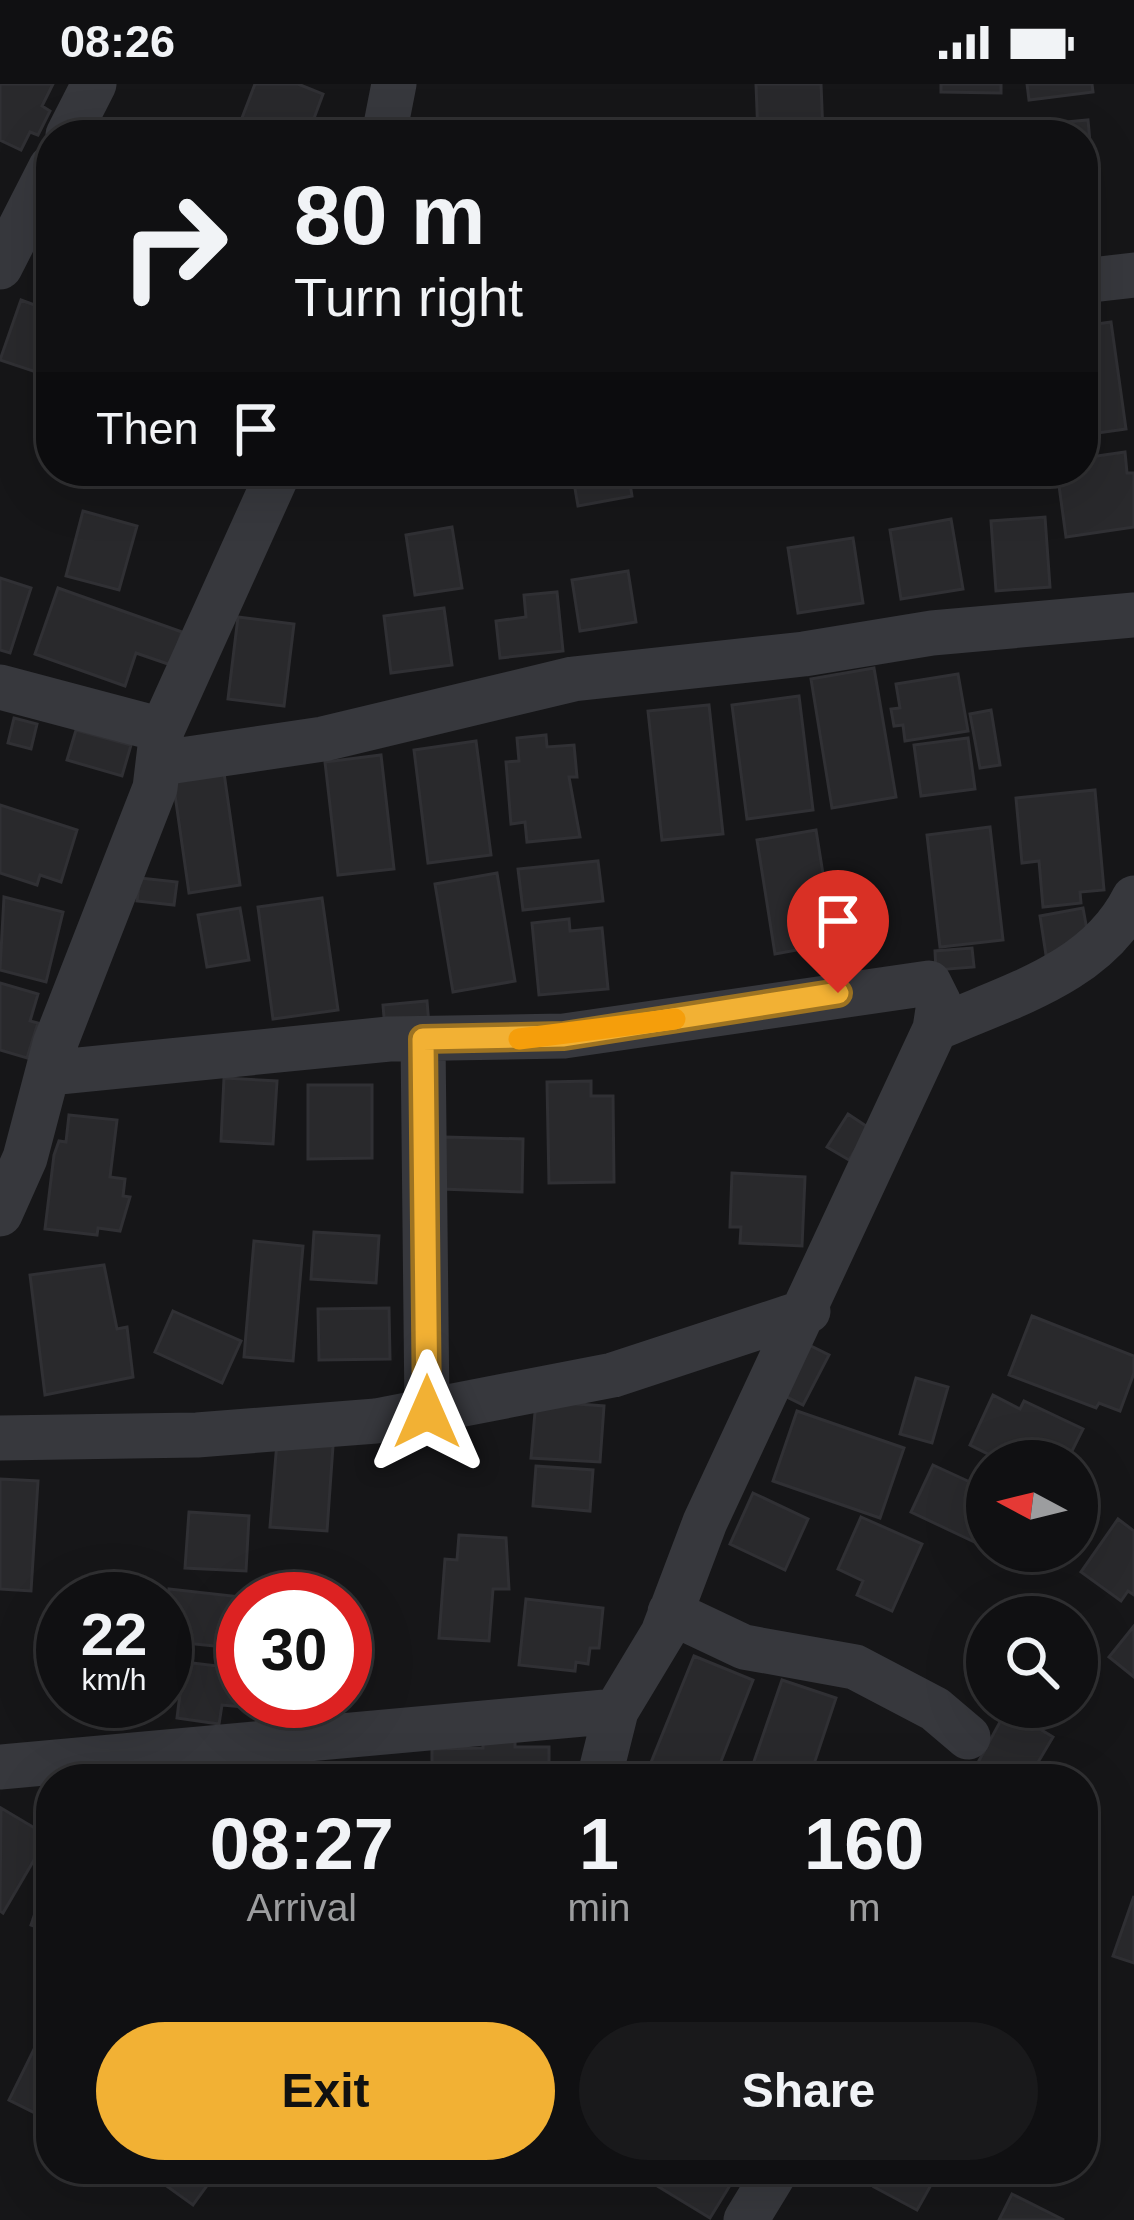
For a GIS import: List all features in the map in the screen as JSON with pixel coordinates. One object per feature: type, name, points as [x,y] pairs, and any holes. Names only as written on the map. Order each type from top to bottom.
[{"type":"street","points":[[76,120],[94,84]]},
{"type":"street","points":[[387,120],[394,84]]},
{"type":"street","points":[[4,250],[36,193]]},
{"type":"street","points":[[1098,279],[1134,275]]},
{"type":"street","points":[[0,1214],[26,1158],[49,1073],[161,747],[273,486]]},
{"type":"street","points":[[0,687],[161,747],[323,739],[573,679],[804,654],[932,633],[1134,615]]},
{"type":"street","points":[[935,1029],[1081,963],[1108,941],[1134,898]]},
{"type":"street","points":[[49,1073],[423,1039],[564,1036],[928,983],[1044,980]]},
{"type":"street","points":[[603,1764],[616,1711],[670,1612],[705,1522],[808,1311],[935,1029],[939,1003],[928,983]]},
{"type":"street","points":[[423,1039],[427,1412]]},
{"type":"street","points":[[0,1438],[196,1435],[427,1412],[613,1375],[808,1311]]},
{"type":"street","points":[[670,1612],[743,1647],[855,1667],[935,1709],[968,1737]]},
{"type":"street","points":[[60,1764],[266,1759],[616,1711]]},
{"type":"street","points":[[0,1767],[36,1765]]},
{"type":"street","points":[[746,2220],[768,2184]]},
{"type":"building","points":[[0,84],[53,84],[42,106],[50,111],[46,120],[36,120],[36,134],[30,132],[21,150],[0,140]]},
{"type":"building","points":[[255,84],[298,84],[323,94],[313,120],[242,118]]},
{"type":"building","points":[[756,84],[821,84],[822,120],[757,120]]},
{"type":"building","points":[[941,84],[1001,84],[1001,93],[941,92]]},
{"type":"building","points":[[1027,84],[1092,84],[1093,92],[1029,100]]},
{"type":"building","points":[[21,300],[36,306],[36,372],[0,360]]},
{"type":"building","points":[[1111,322],[1126,429],[1098,433],[1098,324]]},
{"type":"building","points":[[1125,452],[1127,473],[1134,473],[1134,527],[1066,537],[1059,486],[1098,486],[1098,456]]},
{"type":"building","points":[[575,486],[630,486],[632,496],[578,506]]},
{"type":"building","points":[[83,511],[137,526],[119,590],[66,576]]},
{"type":"building","points":[[1045,517],[1050,587],[996,591],[991,521]]},
{"type":"building","points":[[951,519],[963,589],[901,599],[890,530]]},
{"type":"building","points":[[452,527],[462,588],[415,595],[406,535]]},
{"type":"building","points":[[853,538],[863,603],[798,613],[788,548]]},
{"type":"building","points":[[628,571],[636,622],[580,631],[572,580]]},
{"type":"building","points":[[0,578],[31,588],[10,653],[0,650]]},
{"type":"building","points":[[58,588],[182,632],[171,665],[136,653],[125,686],[35,654]]},
{"type":"building","points":[[557,592],[563,651],[500,658],[496,621],[526,617],[524,595]]},
{"type":"building","points":[[444,608],[452,665],[391,673],[384,616]]},
{"type":"building","points":[[238,617],[294,624],[284,706],[228,699]]},
{"type":"building","points":[[874,668],[896,797],[832,808],[811,679]]},
{"type":"building","points":[[958,674],[968,731],[905,741],[903,725],[894,726],[891,709],[900,708],[896,684]]},
{"type":"building","points":[[799,696],[813,810],[747,819],[732,705]]},
{"type":"building","points":[[709,705],[723,834],[662,840],[648,711]]},
{"type":"building","points":[[991,710],[1000,765],[980,768],[970,714]]},
{"type":"building","points":[[14,718],[37,724],[31,749],[8,743]]},
{"type":"building","points":[[76,730],[131,745],[122,776],[67,760]]},
{"type":"building","points":[[546,735],[547,747],[574,745],[577,777],[569,777],[580,837],[527,842],[525,822],[511,824],[506,762],[519,761],[517,738]]},
{"type":"building","points":[[968,738],[975,789],[921,796],[914,745]]},
{"type":"building","points":[[476,741],[491,855],[428,863],[414,750]]},
{"type":"building","points":[[381,755],[394,869],[338,875],[325,762]]},
{"type":"building","points":[[223,766],[240,885],[189,893],[172,774]]},
{"type":"building","points":[[1095,790],[1104,890],[1080,892],[1081,903],[1043,907],[1039,861],[1022,863],[1016,798]]},
{"type":"building","points":[[0,805],[77,830],[61,882],[40,875],[37,885],[0,873]]},
{"type":"building","points":[[990,827],[1003,940],[940,947],[927,835]]},
{"type":"building","points":[[816,830],[834,943],[775,954],[757,840]]},
{"type":"building","points":[[598,861],[603,901],[523,910],[518,869]]},
{"type":"building","points":[[497,873],[515,981],[453,992],[435,884]]},
{"type":"building","points":[[140,878],[177,882],[174,905],[137,901]]},
{"type":"building","points":[[4,897],[63,912],[46,982],[0,970]]},
{"type":"building","points":[[322,898],[338,1010],[273,1019],[258,907]]},
{"type":"building","points":[[240,908],[249,960],[207,967],[198,915]]},
{"type":"building","points":[[1083,908],[1090,947],[1046,955],[1040,916]]},
{"type":"building","points":[[569,919],[570,931],[602,928],[608,989],[539,995],[532,923]]},
{"type":"building","points":[[972,948],[974,967],[936,970],[935,951]]},
{"type":"building","points":[[0,983],[38,994],[30,1021],[38,1023],[27,1058],[0,1050]]},
{"type":"building","points":[[427,1001],[429,1025],[385,1029],[383,1005]]},
{"type":"building","points":[[224,1078],[277,1081],[273,1144],[221,1141]]},
{"type":"building","points":[[591,1081],[591,1096],[613,1096],[614,1182],[549,1183],[547,1082]]},
{"type":"building","points":[[308,1085],[372,1085],[372,1158],[308,1159]]},
{"type":"building","points":[[848,1114],[869,1128],[849,1160],[827,1147]]},
{"type":"building","points":[[69,1115],[117,1120],[110,1177],[125,1179],[123,1196],[130,1197],[120,1231],[98,1228],[97,1235],[45,1229],[54,1155],[59,1141],[66,1142]]},
{"type":"building","points":[[444,1137],[523,1139],[522,1192],[442,1189]]},
{"type":"building","points":[[732,1173],[805,1177],[802,1246],[740,1243],[741,1227],[730,1227]]},
{"type":"building","points":[[314,1232],[379,1236],[376,1283],[311,1279]]},
{"type":"building","points":[[254,1241],[303,1246],[293,1361],[244,1357]]},
{"type":"building","points":[[104,1265],[117,1329],[127,1327],[133,1377],[45,1395],[30,1275]]},
{"type":"building","points":[[389,1308],[390,1359],[319,1360],[318,1309]]},
{"type":"building","points":[[173,1311],[241,1341],[222,1383],[155,1352]]},
{"type":"building","points":[[1032,1316],[1134,1356],[1134,1373],[1120,1411],[1099,1403],[1096,1408],[1009,1375]]},
{"type":"building","points":[[809,1345],[829,1355],[803,1405],[783,1395]]},
{"type":"building","points":[[916,1378],[948,1387],[932,1443],[900,1434]]},
{"type":"building","points":[[993,1395],[1020,1409],[1024,1401],[1083,1429],[1078,1440],[972,1440]]},
{"type":"building","points":[[536,1401],[604,1406],[600,1462],[531,1458]]},
{"type":"building","points":[[797,1411],[904,1448],[880,1518],[773,1481]]},
{"type":"building","points":[[277,1442],[333,1446],[327,1531],[270,1527]]},
{"type":"building","points":[[933,1465],[966,1480],[966,1538],[911,1512]]},
{"type":"building","points":[[536,1466],[593,1470],[590,1511],[533,1506]]},
{"type":"building","points":[[0,1479],[38,1481],[31,1591],[0,1589]]},
{"type":"building","points":[[753,1493],[808,1519],[785,1570],[730,1544]]},
{"type":"building","points":[[189,1512],[249,1516],[246,1571],[185,1568]]},
{"type":"building","points":[[861,1517],[922,1544],[892,1611],[857,1595],[863,1581],[838,1569]]},
{"type":"building","points":[[1118,1519],[1134,1531],[1134,1595],[1128,1591],[1121,1601],[1081,1572],[1098,1572],[1098,1548]]},
{"type":"building","points":[[459,1535],[506,1538],[509,1589],[493,1589],[489,1641],[439,1638],[445,1559],[457,1560]]},
{"type":"building","points":[[192,1592],[216,1594],[216,1646],[192,1644]]},
{"type":"building","points":[[526,1599],[603,1608],[599,1648],[590,1648],[588,1664],[576,1662],[575,1671],[519,1665]]},
{"type":"building","points":[[1134,1626],[1134,1677],[1109,1657]]},
{"type":"building","points":[[694,1656],[753,1680],[720,1764],[650,1764]]},
{"type":"building","points":[[192,1663],[216,1666],[216,1724],[192,1720]]},
{"type":"building","points":[[782,1680],[836,1698],[814,1764],[753,1764]]},
{"type":"building","points":[[997,1728],[1038,1728],[1053,1737],[1037,1764],[977,1764]]},
{"type":"building","points":[[515,1730],[515,1747],[549,1747],[549,1764],[432,1764],[432,1749],[483,1748],[483,1731]]},
{"type":"building","points":[[1,1808],[36,1829],[36,1857],[3,1913]]},
{"type":"building","points":[[1134,1896],[1134,1963],[1113,1956]]},
{"type":"building","points":[[36,2045],[36,2114],[9,2100]]},
{"type":"building","points":[[164,2184],[208,2184],[193,2205]]},
{"type":"building","points":[[654,2184],[731,2184],[710,2218]]},
{"type":"building","points":[[876,2184],[932,2184],[917,2210]]},
{"type":"building","points":[[1012,2194],[1064,2220],[999,2220]]},
{"type":"slow traffic","points":[[519,1039],[675,1019]]},
{"type":"route","points":[[427,1412],[423,1039],[564,1036],[838,993]]}]
